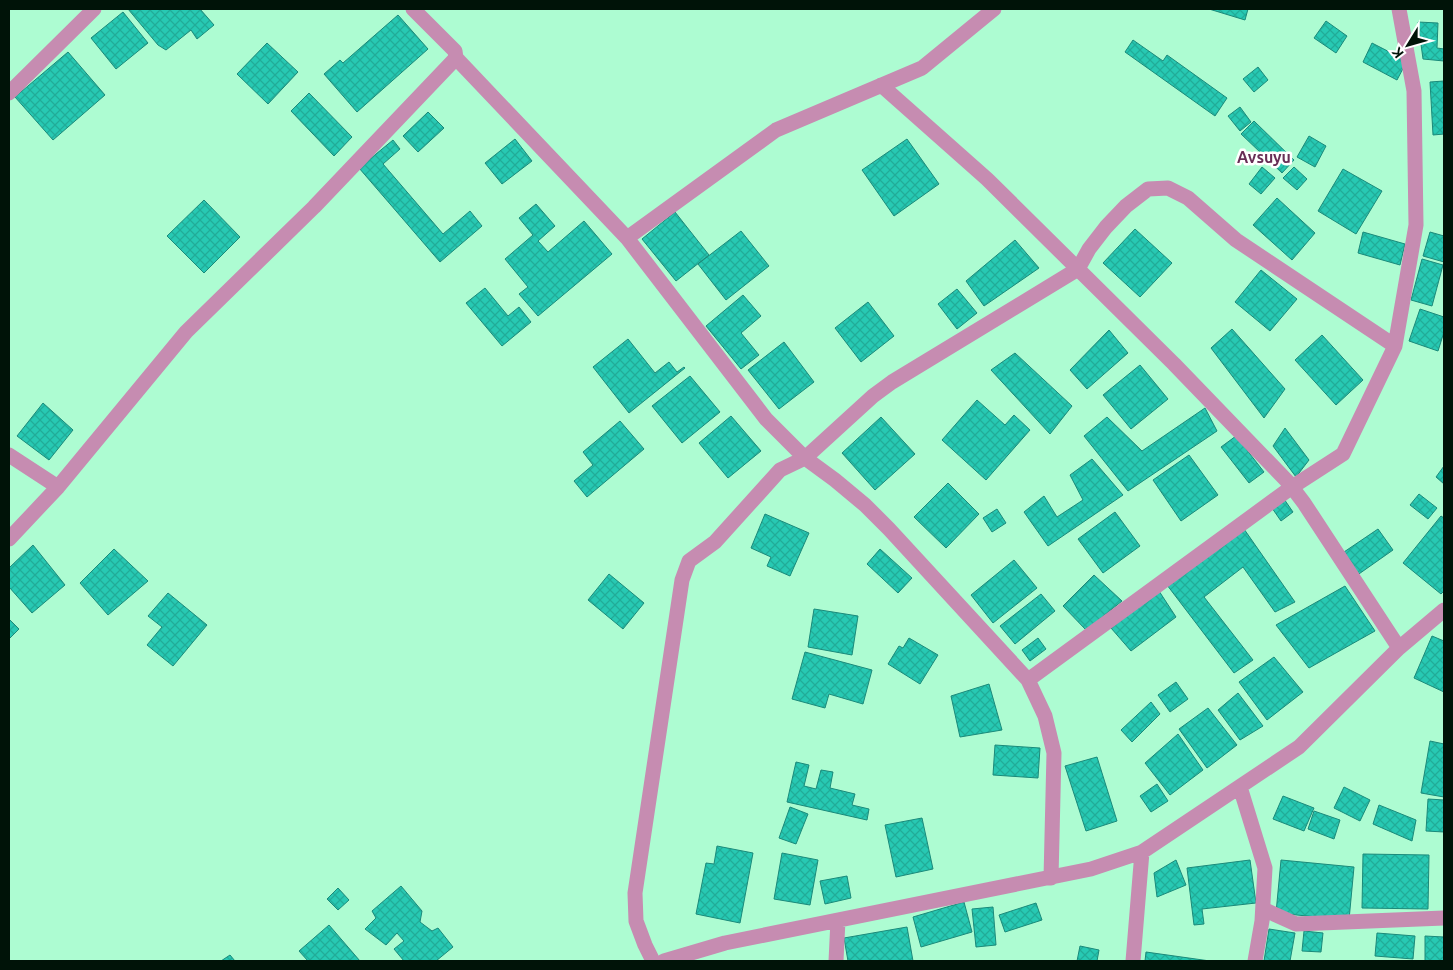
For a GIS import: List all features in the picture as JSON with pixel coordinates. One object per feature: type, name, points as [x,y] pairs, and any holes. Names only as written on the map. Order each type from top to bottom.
[{"type":"street","points":[[9,92],[94,9]]},
{"type":"street","points":[[413,9],[455,51],[456,58],[626,238],[766,419],[805,458],[865,505],[1028,680],[1045,716],[1054,753],[1051,878]]},
{"type":"street","points":[[626,238],[776,130],[922,68],[994,9]]},
{"type":"street","points":[[1028,680],[1292,487],[1342,454],[1395,346],[1416,224],[1414,91],[1399,9]]},
{"type":"street","points":[[9,538],[58,487],[186,332],[314,207],[456,58]]},
{"type":"street","points":[[881,85],[987,179],[1174,364],[1292,487],[1399,648]]},
{"type":"street","points":[[653,961],[636,921],[635,893],[682,580],[689,561],[715,542],[780,470],[805,458],[873,396],[892,382],[1078,269],[1106,227],[1126,206],[1148,189],[1168,188],[1188,198],[1236,240],[1395,346]]},
{"type":"street","points":[[9,455],[58,487]]},
{"type":"street","points":[[664,961],[725,943],[1091,869],[1142,852],[1300,747],[1399,648],[1444,610]]},
{"type":"street","points":[[1240,787],[1265,868],[1262,921],[1255,961]]},
{"type":"street","points":[[1133,961],[1142,852]]},
{"type":"street","points":[[1262,909],[1296,924],[1444,918]]},
{"type":"street","points":[[836,961],[838,920]]},
{"type":"building","points":[[128,9],[200,9],[214,25],[197,39],[191,30],[166,50],[158,45]]},
{"type":"building","points":[[1209,9],[1248,9],[1245,20]]},
{"type":"building","points":[[123,12],[148,43],[116,69],[91,38]]},
{"type":"building","points":[[398,15],[428,49],[357,112],[324,74],[340,60],[343,63]]},
{"type":"building","points":[[1326,21],[1347,36],[1336,53],[1314,38]]},
{"type":"building","points":[[1418,22],[1438,23],[1437,48],[1444,49],[1444,61],[1423,59]]},
{"type":"building","points":[[1133,40],[1163,61],[1167,55],[1227,98],[1215,116],[1125,52]]},
{"type":"building","points":[[267,43],[298,72],[268,104],[237,74]]},
{"type":"building","points":[[1372,43],[1407,61],[1397,80],[1363,62]]},
{"type":"building","points":[[68,52],[105,95],[53,140],[15,97]]},
{"type":"building","points":[[1258,67],[1268,80],[1254,92],[1243,79]]},
{"type":"building","points":[[1444,81],[1444,134],[1433,135],[1430,82]]},
{"type":"building","points":[[309,93],[352,137],[334,156],[291,111]]},
{"type":"building","points":[[1240,107],[1251,122],[1240,131],[1228,116]]},
{"type":"building","points":[[428,112],[444,128],[418,152],[403,136]]},
{"type":"building","points":[[1254,121],[1294,160],[1282,173],[1241,134]]},
{"type":"building","points":[[1309,136],[1326,146],[1315,167],[1297,157]]},
{"type":"building","points":[[515,139],[532,161],[502,184],[485,163]]},
{"type":"building","points":[[907,139],[939,184],[894,216],[862,170]]},
{"type":"building","points":[[393,140],[400,149],[383,164],[443,234],[470,211],[482,226],[440,262],[359,168]]},
{"type":"building","points":[[1262,167],[1275,178],[1261,194],[1249,184]]},
{"type":"building","points":[[1294,167],[1307,179],[1297,190],[1283,178]]},
{"type":"building","points":[[1343,169],[1382,191],[1356,234],[1318,211]]},
{"type":"building","points":[[1277,198],[1315,233],[1292,260],[1253,225]]},
{"type":"building","points":[[204,200],[240,237],[204,273],[167,236]]},
{"type":"building","points":[[536,204],[555,226],[538,241],[548,252],[584,221],[612,254],[538,316],[519,294],[528,287],[505,259],[533,235],[519,218]]},
{"type":"building","points":[[675,212],[709,255],[676,281],[642,239]]},
{"type":"building","points":[[1135,229],[1172,263],[1140,297],[1103,263]]},
{"type":"building","points":[[741,231],[769,266],[726,300],[698,264]]},
{"type":"building","points":[[1363,232],[1405,244],[1400,265],[1358,253]]},
{"type":"building","points":[[1430,232],[1444,236],[1444,262],[1423,256]]},
{"type":"building","points":[[1015,240],[1039,268],[984,306],[966,281]]},
{"type":"building","points":[[1422,259],[1443,265],[1432,306],[1411,300]]},
{"type":"building","points":[[1261,270],[1297,299],[1270,331],[1235,302]]},
{"type":"building","points":[[485,288],[508,316],[519,307],[531,322],[502,346],[466,303]]},
{"type":"building","points":[[957,289],[977,313],[957,329],[938,304]]},
{"type":"building","points":[[743,295],[761,316],[741,333],[759,355],[741,369],[706,326]]},
{"type":"building","points":[[868,302],[894,336],[861,362],[835,328]]},
{"type":"building","points":[[1420,309],[1444,317],[1444,332],[1438,351],[1409,341]]},
{"type":"building","points":[[1232,329],[1285,389],[1264,418],[1211,348]]},
{"type":"building","points":[[1109,330],[1128,353],[1087,389],[1070,370]]},
{"type":"building","points":[[1322,335],[1363,380],[1336,405],[1295,360]]},
{"type":"building","points":[[628,339],[655,373],[669,362],[677,372],[685,368],[629,413],[593,367]]},
{"type":"building","points":[[784,342],[814,382],[779,409],[748,370]]},
{"type":"building","points":[[1015,353],[1072,406],[1050,434],[991,370]]},
{"type":"building","points":[[1140,365],[1168,399],[1131,429],[1103,395]]},
{"type":"building","points":[[690,376],[720,412],[682,443],[652,406]]},
{"type":"building","points":[[977,400],[1005,425],[1014,415],[1030,430],[986,480],[942,440]]},
{"type":"building","points":[[43,403],[73,430],[49,460],[17,436]]},
{"type":"building","points":[[1205,408],[1217,431],[1128,491],[1084,436],[1107,417],[1142,451]]},
{"type":"building","points":[[731,416],[761,451],[728,478],[699,443]]},
{"type":"building","points":[[881,417],[915,454],[875,490],[842,453]]},
{"type":"building","points":[[620,421],[644,449],[587,497],[574,481],[593,465],[583,452]]},
{"type":"building","points":[[1285,428],[1309,460],[1296,477],[1273,446]]},
{"type":"building","points":[[1236,436],[1264,472],[1249,483],[1221,447]]},
{"type":"building","points":[[1189,455],[1218,495],[1181,521],[1153,480]]},
{"type":"building","points":[[1092,459],[1123,495],[1048,546],[1024,512],[1044,496],[1057,517],[1083,500],[1070,475]]},
{"type":"building","points":[[1444,466],[1444,484],[1436,477]]},
{"type":"building","points":[[948,483],[979,514],[946,548],[914,517]]},
{"type":"building","points":[[1419,494],[1437,508],[1428,519],[1410,505]]},
{"type":"building","points":[[1284,499],[1293,512],[1281,521],[1272,508]]},
{"type":"building","points":[[997,509],[1006,523],[992,532],[983,518]]},
{"type":"building","points":[[1115,512],[1140,546],[1103,573],[1078,539]]},
{"type":"building","points":[[765,514],[809,533],[790,576],[767,566],[771,557],[751,548]]},
{"type":"building","points":[[1441,516],[1444,518],[1444,591],[1441,594],[1403,563]]},
{"type":"building","points":[[1244,529],[1295,602],[1275,612],[1243,567],[1204,597],[1253,660],[1234,673],[1167,585]]},
{"type":"building","points":[[1378,529],[1393,550],[1356,576],[1341,554]]},
{"type":"building","points":[[33,545],[65,585],[32,613],[9,587],[9,568]]},
{"type":"building","points":[[114,549],[148,581],[108,615],[80,583]]},
{"type":"building","points":[[880,549],[912,578],[898,593],[867,564]]},
{"type":"building","points":[[1014,560],[1037,588],[993,623],[971,595]]},
{"type":"building","points":[[609,574],[644,603],[623,629],[588,600]]},
{"type":"building","points":[[1094,575],[1122,601],[1086,630],[1063,606]]},
{"type":"building","points":[[1345,586],[1375,631],[1309,668],[1276,625]]},
{"type":"building","points":[[1159,591],[1176,617],[1131,651],[1111,628]]},
{"type":"building","points":[[168,593],[207,625],[173,666],[147,645],[162,627],[148,616]]},
{"type":"building","points":[[1041,594],[1055,611],[1015,644],[1000,626]]},
{"type":"building","points":[[814,609],[858,616],[852,655],[808,647]]},
{"type":"building","points":[[9,619],[19,629],[9,639]]},
{"type":"building","points":[[1432,636],[1444,641],[1444,692],[1414,678]]},
{"type":"building","points":[[909,638],[938,655],[920,684],[888,664],[899,646],[903,648]]},
{"type":"building","points":[[1038,638],[1046,649],[1030,661],[1022,650]]},
{"type":"building","points":[[805,652],[872,670],[863,704],[829,694],[825,708],[792,699]]},
{"type":"building","points":[[1274,657],[1303,692],[1267,720],[1239,682]]},
{"type":"building","points":[[1176,682],[1188,699],[1170,712],[1158,695]]},
{"type":"building","points":[[989,684],[1002,730],[960,737],[951,696]]},
{"type":"building","points":[[1238,693],[1263,726],[1240,740],[1218,710]]},
{"type":"building","points":[[1151,702],[1160,714],[1132,742],[1121,730]]},
{"type":"building","points":[[1208,708],[1237,745],[1207,768],[1179,729]]},
{"type":"building","points":[[1178,734],[1203,770],[1170,795],[1145,763]]},
{"type":"building","points":[[1430,741],[1444,744],[1444,797],[1421,793]]},
{"type":"building","points":[[995,745],[1040,748],[1038,778],[993,775]]},
{"type":"building","points":[[1097,757],[1117,821],[1086,831],[1065,766]]},
{"type":"building","points":[[796,762],[809,765],[804,786],[816,789],[821,770],[833,772],[830,788],[855,794],[852,805],[869,809],[867,820],[787,802]]},
{"type":"building","points":[[1157,784],[1168,801],[1151,812],[1140,796]]},
{"type":"building","points":[[1344,787],[1370,800],[1360,821],[1334,808]]},
{"type":"building","points":[[1283,796],[1314,808],[1304,831],[1273,819]]},
{"type":"building","points":[[1428,799],[1444,800],[1444,832],[1426,831]]},
{"type":"building","points":[[1379,805],[1416,820],[1412,841],[1373,824]]},
{"type":"building","points":[[790,807],[808,814],[796,844],[779,838]]},
{"type":"building","points":[[1314,811],[1340,820],[1334,839],[1308,829]]},
{"type":"building","points":[[922,818],[933,869],[896,877],[885,825]]},
{"type":"building","points":[[717,846],[753,853],[740,923],[696,914],[706,863],[714,864]]},
{"type":"building","points":[[782,853],[818,860],[810,905],[774,899]]},
{"type":"building","points":[[1363,854],[1429,855],[1428,909],[1362,908]]},
{"type":"building","points":[[1176,860],[1186,885],[1157,897],[1154,873]]},
{"type":"building","points":[[1250,860],[1256,903],[1202,909],[1204,924],[1194,925],[1187,868]]},
{"type":"building","points":[[1281,860],[1354,867],[1349,920],[1276,913]]},
{"type":"building","points":[[847,876],[851,898],[825,904],[820,881]]},
{"type":"building","points":[[401,886],[422,911],[420,922],[432,931],[438,928],[453,947],[436,961],[404,961],[394,949],[404,941],[397,933],[386,945],[365,929],[376,918],[372,911]]},
{"type":"building","points":[[338,888],[349,900],[338,910],[327,899]]},
{"type":"building","points":[[964,902],[972,932],[921,947],[913,917]]},
{"type":"building","points":[[1036,903],[1042,920],[1005,932],[999,915]]},
{"type":"building","points":[[993,907],[996,945],[976,947],[972,909]]},
{"type":"building","points":[[329,925],[360,961],[308,961],[299,951]]},
{"type":"building","points":[[907,927],[913,961],[848,961],[844,938]]},
{"type":"building","points":[[1269,929],[1295,933],[1290,961],[1264,961]]},
{"type":"building","points":[[1304,931],[1323,933],[1321,952],[1302,951]]},
{"type":"building","points":[[1377,933],[1415,936],[1413,959],[1375,956]]},
{"type":"building","points":[[1425,936],[1444,937],[1444,961],[1425,961]]},
{"type":"building","points":[[1080,946],[1099,950],[1097,961],[1077,961]]},
{"type":"building","points":[[1146,952],[1210,961],[1145,961]]},
{"type":"building","points":[[230,955],[235,961],[221,961]]},
{"type":"district","name":"Avsuyu","points":[[1264,157]]}]
